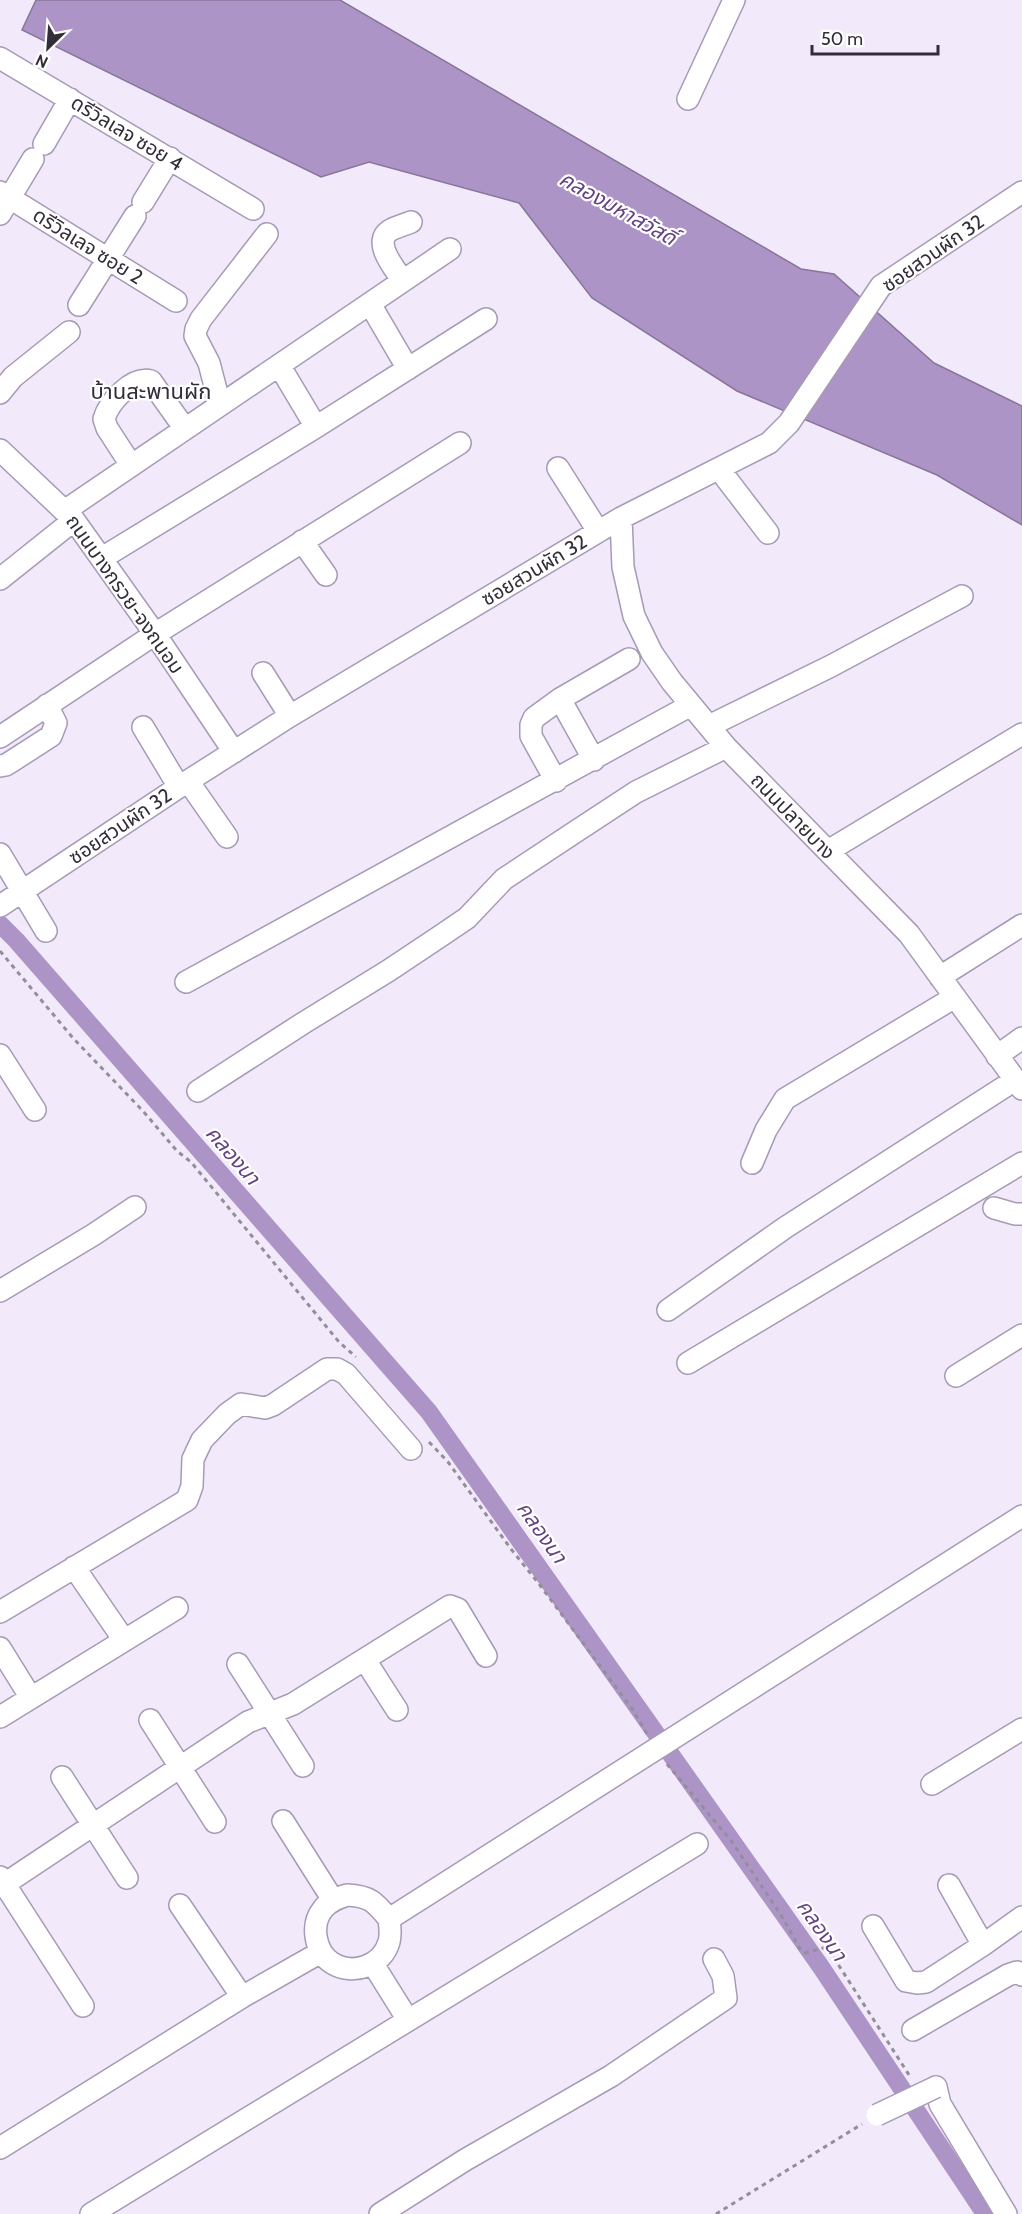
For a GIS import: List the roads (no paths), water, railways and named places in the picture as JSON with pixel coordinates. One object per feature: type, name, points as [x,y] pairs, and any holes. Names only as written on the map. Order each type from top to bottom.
[{"type":"street","points":[[688,99],[734,0]]},
{"type":"street","name":"ดรีวิลเลจ ซอย 4","points":[[0,58],[253,209]]},
{"type":"street","points":[[3,201],[38,152],[70,99]]},
{"type":"street","points":[[79,305],[170,158]]},
{"type":"street","name":"ซอยสวนผัก 32","points":[[0,906],[290,716],[598,531],[769,443],[789,423],[881,286],[1022,192]]},
{"type":"street","name":"ดรีวิลเลจ ซอย 2","points":[[3,201],[108,258],[176,301]]},
{"type":"street","points":[[403,281],[389,259],[383,246],[383,239],[388,232],[411,222]]},
{"type":"street","points":[[220,405],[208,363],[195,336],[196,328],[201,318],[267,234]]},
{"type":"street","points":[[0,579],[70,515],[131,465],[450,249]]},
{"type":"street","points":[[370,304],[408,369]]},
{"type":"street","points":[[102,558],[316,427],[486,319]]},
{"type":"street","points":[[0,393],[13,377],[69,332]]},
{"type":"street","points":[[279,365],[316,427]]},
{"type":"street","points":[[131,465],[107,428],[104,419],[111,405],[137,381],[151,381],[185,429]]},
{"type":"street","points":[[0,737],[155,634],[460,443]]},
{"type":"street","name":"ถนนบางกรวย-จงถนอม","points":[[0,450],[70,515],[155,634],[234,752]]},
{"type":"street","points":[[558,468],[598,531]]},
{"type":"street","points":[[718,469],[768,533]]},
{"type":"street","name":"ถนนปลายบาง","points":[[621,518],[623,567],[634,616],[652,653],[726,747],[909,934],[1019,1085]]},
{"type":"street","points":[[302,541],[326,575]]},
{"type":"street","points":[[709,726],[831,666],[962,597]]},
{"type":"street","points":[[556,781],[531,736],[531,725],[534,718],[560,699],[628,659]]},
{"type":"street","points":[[263,673],[290,716]]},
{"type":"street","points":[[560,699],[594,760]]},
{"type":"street","points":[[0,766],[6,765],[51,736],[56,723],[47,705]]},
{"type":"street","points":[[186,982],[691,705]]},
{"type":"street","points":[[143,727],[183,784],[227,837]]},
{"type":"street","points":[[828,851],[1022,734]]},
{"type":"street","points":[[198,1091],[388,971],[467,918],[504,879],[636,792],[726,747]]},
{"type":"street","points":[[0,855],[46,931]]},
{"type":"street","points":[[940,977],[1022,925]]},
{"type":"street","points":[[752,1163],[766,1130],[785,1099],[955,998]]},
{"type":"street","points":[[997,1056],[1022,1038]]},
{"type":"street","points":[[0,1055],[35,1110]]},
{"type":"street","points":[[668,1310],[786,1227],[1019,1085]]},
{"type":"street","points":[[688,1364],[1022,1162]]},
{"type":"street","points":[[0,1291],[135,1207]]},
{"type":"street","points":[[994,1208],[1015,1215],[1022,1214]]},
{"type":"street","points":[[956,1376],[1022,1335]]},
{"type":"street","points":[[0,1612],[187,1500],[192,1486],[193,1459],[202,1440],[227,1414],[241,1404],[265,1408],[273,1405],[327,1368],[337,1369],[346,1374],[419,1444]]},
{"type":"street","points":[[390,1919],[1022,1516]]},
{"type":"street","points":[[74,1567],[124,1640]]},
{"type":"street","points":[[83,2006],[2,1883],[94,1826],[248,1722],[293,1704],[454,1606],[486,1656]]},
{"type":"street","points":[[0,1717],[177,1608]]},
{"type":"street","points":[[0,1648],[31,1698]]},
{"type":"street","points":[[365,1660],[397,1710]]},
{"type":"street","points":[[238,1664],[303,1766]]},
{"type":"street","points":[[150,1720],[215,1822]]},
{"type":"street","points":[[932,1784],[1022,1729]]},
{"type":"street","points":[[62,1776],[128,1878]]},
{"type":"street","points":[[284,1821],[333,1900]]},
{"type":"street","points":[[91,2214],[697,1844]]},
{"type":"street","points":[[949,1885],[983,1945]]},
{"type":"street","points":[[347,1895],[361,1895],[375,1901],[390,1919],[390,1941],[384,1954],[373,1964],[359,1969],[344,1968],[331,1962],[321,1952],[316,1938],[316,1923],[322,1910],[333,1900],[347,1895]]},
{"type":"street","points":[[180,1905],[242,1997]]},
{"type":"street","points":[[873,1926],[906,1981],[917,1983],[926,1982],[1022,1917]]},
{"type":"street","points":[[0,2148],[242,1997],[321,1952]]},
{"type":"street","points":[[380,2214],[465,2160],[611,2076],[726,1998],[723,1976],[714,1959]]},
{"type":"street","points":[[373,1964],[408,2020]]},
{"type":"street","points":[[913,2030],[1008,1975],[1017,1972],[1022,1975]]},
{"type":"street","points":[[877,2115],[936,2087],[939,2104],[1006,2214]]},
{"type":"water","name":"คลองมหาสวัสดิ์","points":[[36,0],[340,0],[801,269],[834,274],[934,363],[1022,406],[1022,525],[937,475],[737,391],[592,298],[519,203],[369,162],[321,177],[22,30]]},
{"type":"waterway","name":"คลองนา","points":[[0,924],[429,1412],[821,1967],[985,2214]]},
{"type":"district","name":"บ้านสะพานผัก","points":[[151,391]]}]
